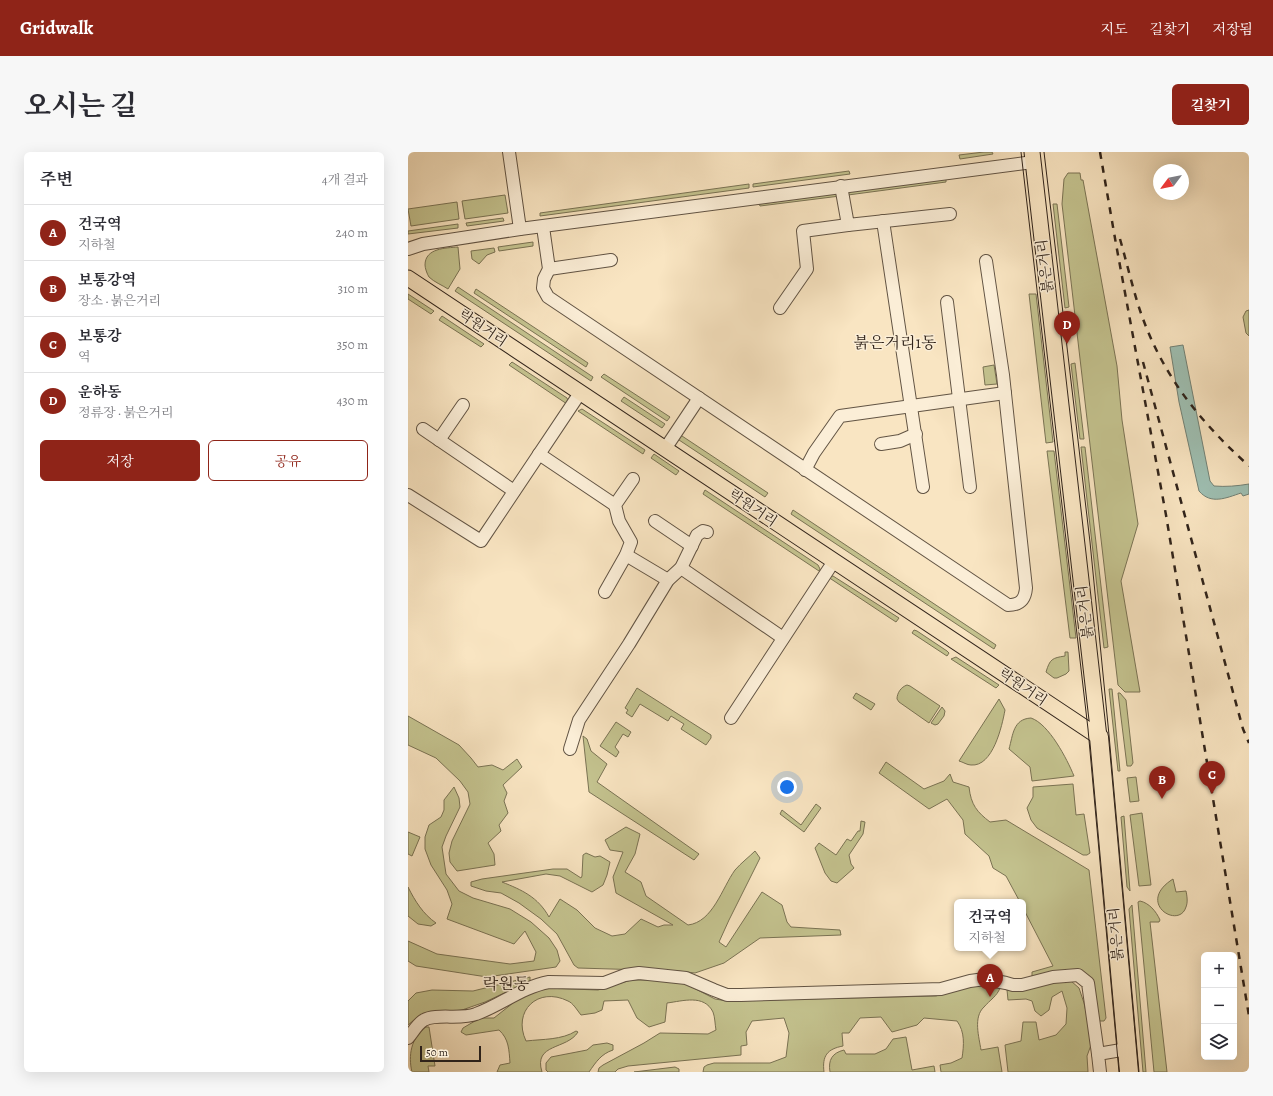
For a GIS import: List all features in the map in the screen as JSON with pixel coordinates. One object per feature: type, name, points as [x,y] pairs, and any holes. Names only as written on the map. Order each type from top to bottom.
[{"type":"highway","name":"붉은거리","points":[[1099,737],[1129,1072]]},
{"type":"main road","name":"붉은거리","points":[[1033,157],[1099,737]]},
{"type":"main road","name":"락원거리","points":[[408,278],[1099,737]]},
{"type":"street","points":[[509,152],[520,229]]},
{"type":"street","points":[[408,249],[423,244],[520,229],[841,186],[1033,157]]},
{"type":"street","points":[[841,186],[848,225]]},
{"type":"street","points":[[780,308],[807,269],[802,231],[950,214]]},
{"type":"street","points":[[883,221],[912,405],[923,487]]},
{"type":"street","points":[[543,227],[549,270],[544,279],[543,288],[548,297],[1008,605],[1014,605],[1021,602],[1025,597],[1026,588],[1005,393],[986,261]]},
{"type":"street","points":[[549,270],[611,260]]},
{"type":"street","points":[[947,302],[970,487]]},
{"type":"street","points":[[408,495],[481,541],[580,392]]},
{"type":"street","points":[[805,470],[814,453],[840,416],[1005,393]]},
{"type":"street","points":[[665,449],[699,398]]},
{"type":"street","points":[[439,440],[463,404]]},
{"type":"street","points":[[423,429],[514,491]]},
{"type":"street","points":[[881,444],[900,441],[916,434]]},
{"type":"street","points":[[539,454],[615,505],[619,521],[631,542],[626,555],[605,592]]},
{"type":"street","points":[[615,505],[633,479]]},
{"type":"street","points":[[655,522],[692,546]]},
{"type":"street","points":[[570,749],[579,720],[629,644],[668,580],[681,568],[697,535],[703,531],[707,532]]},
{"type":"street","points":[[626,555],[668,580]]},
{"type":"street","points":[[731,718],[834,561]]},
{"type":"street","points":[[681,568],[783,638]]},
{"type":"street","points":[[408,1038],[424,1020],[432,1017],[462,1017],[476,1015],[520,992],[543,983],[604,983],[625,975],[639,973],[686,978],[727,995],[941,989],[970,981],[985,979],[1006,983],[1013,986],[1053,977],[1078,975],[1088,984],[1100,1072]]},
{"type":"street","points":[[1098,1054],[1127,1049]]},
{"type":"shaded area","points":[[992,152],[993,154],[960,159],[959,155]]},
{"type":"shaded area","points":[[849,171],[850,174],[753,187],[753,184]]},
{"type":"shaded area","points":[[1068,173],[1080,173],[1081,180],[1083,180],[1117,366],[1122,420],[1138,524],[1121,581],[1140,692],[1125,692],[1118,685],[1062,204],[1064,179]]},
{"type":"shaded area","points":[[946,179],[946,182],[848,195],[847,192]]},
{"type":"shaded area","points":[[749,184],[749,188],[540,216],[540,213]]},
{"type":"shaded area","points":[[840,193],[840,196],[760,206],[759,204]]},
{"type":"shaded area","points":[[505,195],[508,213],[465,219],[462,201]]},
{"type":"shaded area","points":[[457,202],[459,219],[411,226],[408,209]]},
{"type":"shaded area","points":[[1053,204],[1057,204],[1069,307],[1065,308]]},
{"type":"shaded area","points":[[503,218],[504,221],[467,226],[466,223]]},
{"type":"shaded area","points":[[458,224],[458,228],[408,234],[408,231]]},
{"type":"shaded area","points":[[533,242],[533,246],[499,251],[498,247]]},
{"type":"shaded area","points":[[458,247],[460,269],[448,289],[429,277],[425,268],[426,259],[428,255],[437,250]]},
{"type":"shaded area","points":[[494,248],[495,252],[487,255],[479,264],[472,259],[471,251]]},
{"type":"shaded area","points":[[458,287],[593,377],[591,381],[455,291]]},
{"type":"shaded area","points":[[476,289],[588,363],[586,367],[474,293]]},
{"type":"shaded area","points":[[408,294],[434,311],[431,314],[408,299]]},
{"type":"shaded area","points":[[1029,294],[1036,294],[1053,442],[1046,443]]},
{"type":"shaded area","points":[[1249,310],[1249,336],[1246,333],[1243,317],[1246,311]]},
{"type":"shaded area","points":[[442,316],[484,344],[481,347],[439,320]]},
{"type":"shaded area","points":[[1183,345],[1210,481],[1214,486],[1249,484],[1249,494],[1243,496],[1241,493],[1214,499],[1209,498],[1199,491],[1179,402],[1170,347]]},
{"type":"shaded area","points":[[512,362],[567,398],[570,406],[509,365]]},
{"type":"shaded area","points":[[1075,363],[1084,439],[1080,439],[1071,364]]},
{"type":"shaded area","points":[[994,365],[997,384],[985,385],[983,367]]},
{"type":"shaded area","points":[[604,374],[670,417],[667,421],[601,377]]},
{"type":"shaded area","points":[[624,397],[665,424],[662,428],[621,401]]},
{"type":"shaded area","points":[[582,409],[645,450],[643,454],[578,411]]},
{"type":"shaded area","points":[[679,434],[768,493],[765,497],[676,438]]},
{"type":"shaded area","points":[[1081,447],[1085,447],[1108,647],[1104,648]]},
{"type":"shaded area","points":[[1047,451],[1054,451],[1076,638],[1070,638]]},
{"type":"shaded area","points":[[654,454],[679,471],[676,475],[651,458]]},
{"type":"shaded area","points":[[705,490],[818,565],[820,569],[819,571],[703,494]]},
{"type":"shaded area","points":[[793,510],[996,645],[994,649],[791,514]]},
{"type":"shaded area","points":[[833,576],[899,618],[896,622],[828,577]]},
{"type":"shaded area","points":[[914,630],[947,651],[949,653],[947,656],[912,633]]},
{"type":"shaded area","points":[[1065,652],[1068,652],[1069,671],[1066,674],[1054,678],[1046,672],[1049,664],[1054,659],[1065,656]]},
{"type":"shaded area","points":[[956,657],[999,685],[996,688],[951,659]]},
{"type":"shaded area","points":[[907,685],[940,706],[929,723],[897,699],[900,690]]},
{"type":"shaded area","points":[[637,688],[711,735],[711,738],[706,745],[681,729],[684,724],[671,716],[668,721],[640,704],[632,717],[626,713],[628,710],[625,708]]},
{"type":"shaded area","points":[[1109,689],[1112,689],[1120,771],[1118,771]]},
{"type":"shaded area","points":[[856,693],[875,704],[871,710],[853,698]]},
{"type":"shaded area","points":[[1118,693],[1120,693],[1126,700],[1133,763],[1131,766],[1127,766]]},
{"type":"shaded area","points":[[999,699],[1005,710],[1002,726],[991,753],[979,764],[970,765],[959,761]]},
{"type":"shaded area","points":[[942,707],[945,711],[944,716],[938,724],[935,725],[931,723]]},
{"type":"shaded area","points":[[408,716],[459,745],[478,767],[492,765],[503,770],[517,759],[522,767],[503,785],[507,793],[504,801],[508,813],[499,825],[501,831],[488,843],[494,854],[495,865],[457,871],[450,862],[449,853],[452,841],[470,804],[468,792],[460,781],[436,758],[408,745]]},
{"type":"shaded area","points":[[1031,718],[1044,727],[1057,743],[1074,776],[1032,781],[1030,767],[1009,749],[1013,733],[1017,725],[1025,719]]},
{"type":"shaded area","points":[[616,722],[631,732],[628,737],[623,734],[615,747],[619,752],[616,757],[600,746]]},
{"type":"shaded area","points":[[583,736],[587,739],[591,751],[607,764],[597,782],[699,854],[694,860],[589,792]]},
{"type":"shaded area","points":[[886,762],[924,789],[944,781],[950,774],[953,782],[969,787],[971,799],[975,808],[990,822],[1006,820],[1089,870],[1106,1018],[1104,1021],[1098,1021],[1089,981],[1032,977],[1032,972],[1053,966],[1026,914],[1026,899],[1018,899],[1006,876],[993,868],[989,856],[965,834],[963,820],[947,799],[929,809],[879,773]]},
{"type":"shaded area","points":[[1136,777],[1139,801],[1130,802],[1127,778]]},
{"type":"shaded area","points":[[1073,784],[1076,815],[1084,814],[1090,853],[1087,855],[1083,855],[1037,828],[1031,820],[1027,808],[1033,797],[1033,787]]},
{"type":"shaded area","points":[[454,787],[459,798],[460,807],[442,847],[446,874],[459,891],[473,898],[510,909],[531,922],[549,938],[557,950],[560,961],[556,967],[487,977],[416,966],[408,961],[408,941],[437,954],[510,964],[534,961],[536,952],[525,931],[514,944],[447,919],[452,904],[447,890],[431,865],[425,849],[425,837],[429,825],[441,817],[444,810],[444,800]]},
{"type":"shaded area","points":[[816,804],[821,808],[804,832],[780,814],[782,810],[801,825]]},
{"type":"shaded area","points":[[1142,813],[1151,885],[1139,886],[1130,815]]},
{"type":"shaded area","points":[[1124,816],[1130,891],[1127,887],[1121,817]]},
{"type":"shaded area","points":[[861,821],[865,822],[863,834],[849,855],[851,864],[854,868],[837,883],[831,881],[825,873],[815,848],[819,843],[836,855],[847,839],[851,841],[858,831],[860,831]]},
{"type":"shaded area","points":[[626,827],[640,834],[635,854],[625,872],[641,882],[646,896],[688,925],[697,923],[704,918],[716,903],[735,870],[755,851],[760,858],[719,942],[726,947],[762,892],[782,905],[787,922],[791,927],[840,930],[841,935],[760,938],[724,963],[695,973],[678,971],[578,968],[574,965],[557,934],[541,919],[519,903],[501,893],[486,891],[471,886],[471,882],[482,879],[553,869],[567,869],[581,878],[583,855],[586,853],[595,857],[600,856],[610,862],[603,885],[592,892],[560,876],[546,874],[502,882],[535,899],[549,917],[560,899],[577,910],[595,928],[612,936],[625,934],[641,919],[658,927],[673,925],[616,893],[613,877],[623,852],[610,850],[605,840]]},
{"type":"shaded area","points":[[408,832],[420,837],[412,856],[408,854]]},
{"type":"shaded area","points":[[1173,879],[1176,892],[1186,891],[1187,899],[1186,907],[1182,913],[1176,916],[1169,915],[1163,911],[1159,904],[1158,897],[1162,888]]},
{"type":"shaded area","points":[[408,887],[427,916],[436,923],[431,926],[418,924],[408,916]]},
{"type":"shaded area","points":[[1140,901],[1152,908],[1160,920],[1159,922],[1150,922],[1167,1072],[1154,1072],[1138,902]]},
{"type":"shaded area","points":[[1132,905],[1146,1072],[1143,1072],[1129,909]]},
{"type":"shaded area","points":[[530,977],[530,981],[485,1002],[462,1010],[420,1015],[408,1025],[408,1001],[416,993],[432,990],[473,991]]},
{"type":"shaded area","points":[[631,980],[672,980],[688,985],[715,999],[727,1001],[936,996],[960,989],[972,983],[1000,988],[995,996],[981,1011],[978,1022],[978,1033],[981,1050],[998,1047],[1002,1072],[941,1072],[940,1065],[951,1063],[962,1058],[963,1034],[957,1021],[924,1018],[917,1025],[892,1032],[881,1017],[860,1018],[849,1033],[842,1033],[843,1046],[829,1051],[824,1062],[824,1072],[703,1072],[704,1067],[714,1063],[770,1063],[786,1057],[789,1033],[784,1018],[752,1021],[746,1032],[747,1045],[741,1046],[741,1055],[628,1066],[618,1069],[615,1072],[598,1072],[599,1068],[603,1065],[660,1033],[708,1034],[716,1030],[714,1014],[709,1006],[693,1000],[667,1003],[665,1022],[649,1027],[637,1018],[628,1000],[604,1001],[602,1010],[595,1013],[581,1015],[568,1001],[557,997],[538,999],[530,1004],[525,1011],[522,1020],[526,1041],[559,1038],[576,1031],[578,1032],[573,1038],[552,1048],[542,1056],[542,1072],[497,1072],[500,1065],[510,1063],[508,1045],[502,1033],[499,1030],[466,1035],[461,1032],[463,1028],[480,1018],[494,1018],[518,999],[544,988],[598,990]]},
{"type":"shaded area","points":[[1061,981],[1071,981],[1079,988],[1084,1003],[1091,1033],[1091,1045],[1087,1056],[1088,1072],[1008,1072],[1005,1045],[1021,1041],[1023,1022],[1036,1022],[1039,1040],[1056,1035],[1066,1024],[1067,1008],[1062,991],[1052,997],[1049,1010],[1041,1016],[1035,1011],[1032,1001],[1026,999],[1008,1000],[1007,990],[1018,991]]},
{"type":"shaded area","points":[[426,1027],[429,1027],[435,1066],[428,1066],[429,1072],[412,1072],[410,1060],[412,1047],[417,1036]]},
{"type":"shaded area","points":[[906,1037],[912,1070],[934,1066],[935,1072],[830,1072],[830,1061],[836,1053],[840,1051],[844,1050],[846,1054],[875,1054],[886,1049],[893,1039]]},
{"type":"shaded area","points":[[607,1043],[613,1045],[613,1050],[602,1056],[589,1072],[548,1072],[546,1070],[546,1063],[551,1057],[587,1050],[593,1045]]},
{"type":"shaded area","points":[[675,1067],[679,1069],[679,1072],[634,1072]]},
{"type":"tram line","points":[[1021,152],[1088,729],[1119,1072]]},
{"type":"tram line","points":[[1044,152],[1090,542],[1139,1072]]},
{"type":"railway","points":[[1100,152],[1166,515],[1249,1016]]},
{"type":"railway","points":[[1120,239],[1137,301],[1146,326],[1168,371],[1181,392],[1196,411],[1249,466]]},
{"type":"railway","points":[[1143,362],[1243,729],[1249,743]]},
{"type":"place","name":"운하동","points":[[1067,344]]},
{"type":"place","name":"보통강","points":[[1212,794]]},
{"type":"place","name":"보통강역","points":[[1162,799]]},
{"type":"place","name":"건국역","points":[[990,997]]},
{"type":"district","name":"붉은거리1동","points":[[895,343]]},
{"type":"district","name":"락원동","points":[[506,984]]}]
